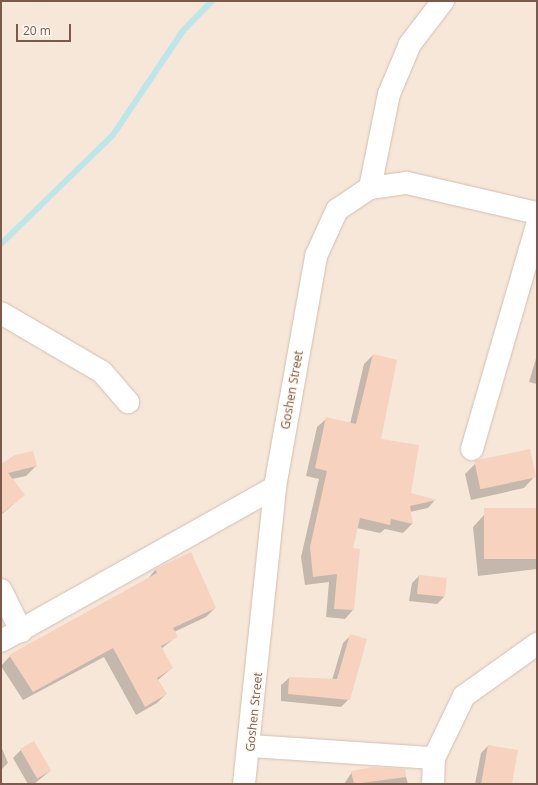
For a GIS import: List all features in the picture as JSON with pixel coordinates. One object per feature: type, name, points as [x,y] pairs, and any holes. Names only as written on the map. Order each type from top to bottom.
[{"type":"street","points":[[370,188],[389,94],[410,44],[443,1]]},
{"type":"street","name":"Goshen Street","points":[[244,784],[251,746],[275,488],[316,256],[337,210],[370,188],[407,183],[537,213]]},
{"type":"street","points":[[472,449],[537,225]]},
{"type":"street","points":[[1,313],[102,372],[128,402]]},
{"type":"street","points":[[1,641],[275,488]]},
{"type":"street","points":[[1,590],[21,631]]},
{"type":"street","points":[[433,784],[434,758],[464,696],[537,644]]},
{"type":"street","points":[[251,746],[434,758]]},
{"type":"shaded area","points":[[1,1],[537,1],[537,784],[1,784]]},
{"type":"building","points":[[373,354],[397,360],[381,439],[419,445],[411,493],[437,500],[410,506],[413,524],[391,519],[390,525],[360,518],[353,548],[360,549],[354,610],[334,609],[337,574],[313,577],[310,547],[327,471],[315,468],[326,417],[356,424]]},
{"type":"building","points":[[530,449],[536,477],[480,489],[474,461]]},
{"type":"building","points":[[33,451],[37,466],[8,473],[25,495],[1,514],[1,464],[15,455]]},
{"type":"building","points":[[484,508],[537,508],[537,559],[484,559]]},
{"type":"building","points":[[191,552],[216,608],[173,628],[178,637],[161,646],[173,668],[157,678],[167,694],[145,707],[113,648],[33,692],[9,655],[157,573],[155,569]]},
{"type":"building","points":[[419,575],[447,578],[445,597],[417,594]]},
{"type":"building","points":[[350,634],[367,639],[350,700],[288,694],[289,677],[337,679]]},
{"type":"building","points":[[34,741],[51,770],[37,778],[20,749]]},
{"type":"building","points":[[488,745],[518,750],[512,784],[481,784]]},
{"type":"building","points":[[373,767],[405,769],[406,777],[354,784],[351,771]]},
{"type":"waterway","points":[[1,244],[113,135],[183,31],[212,1]]}]
